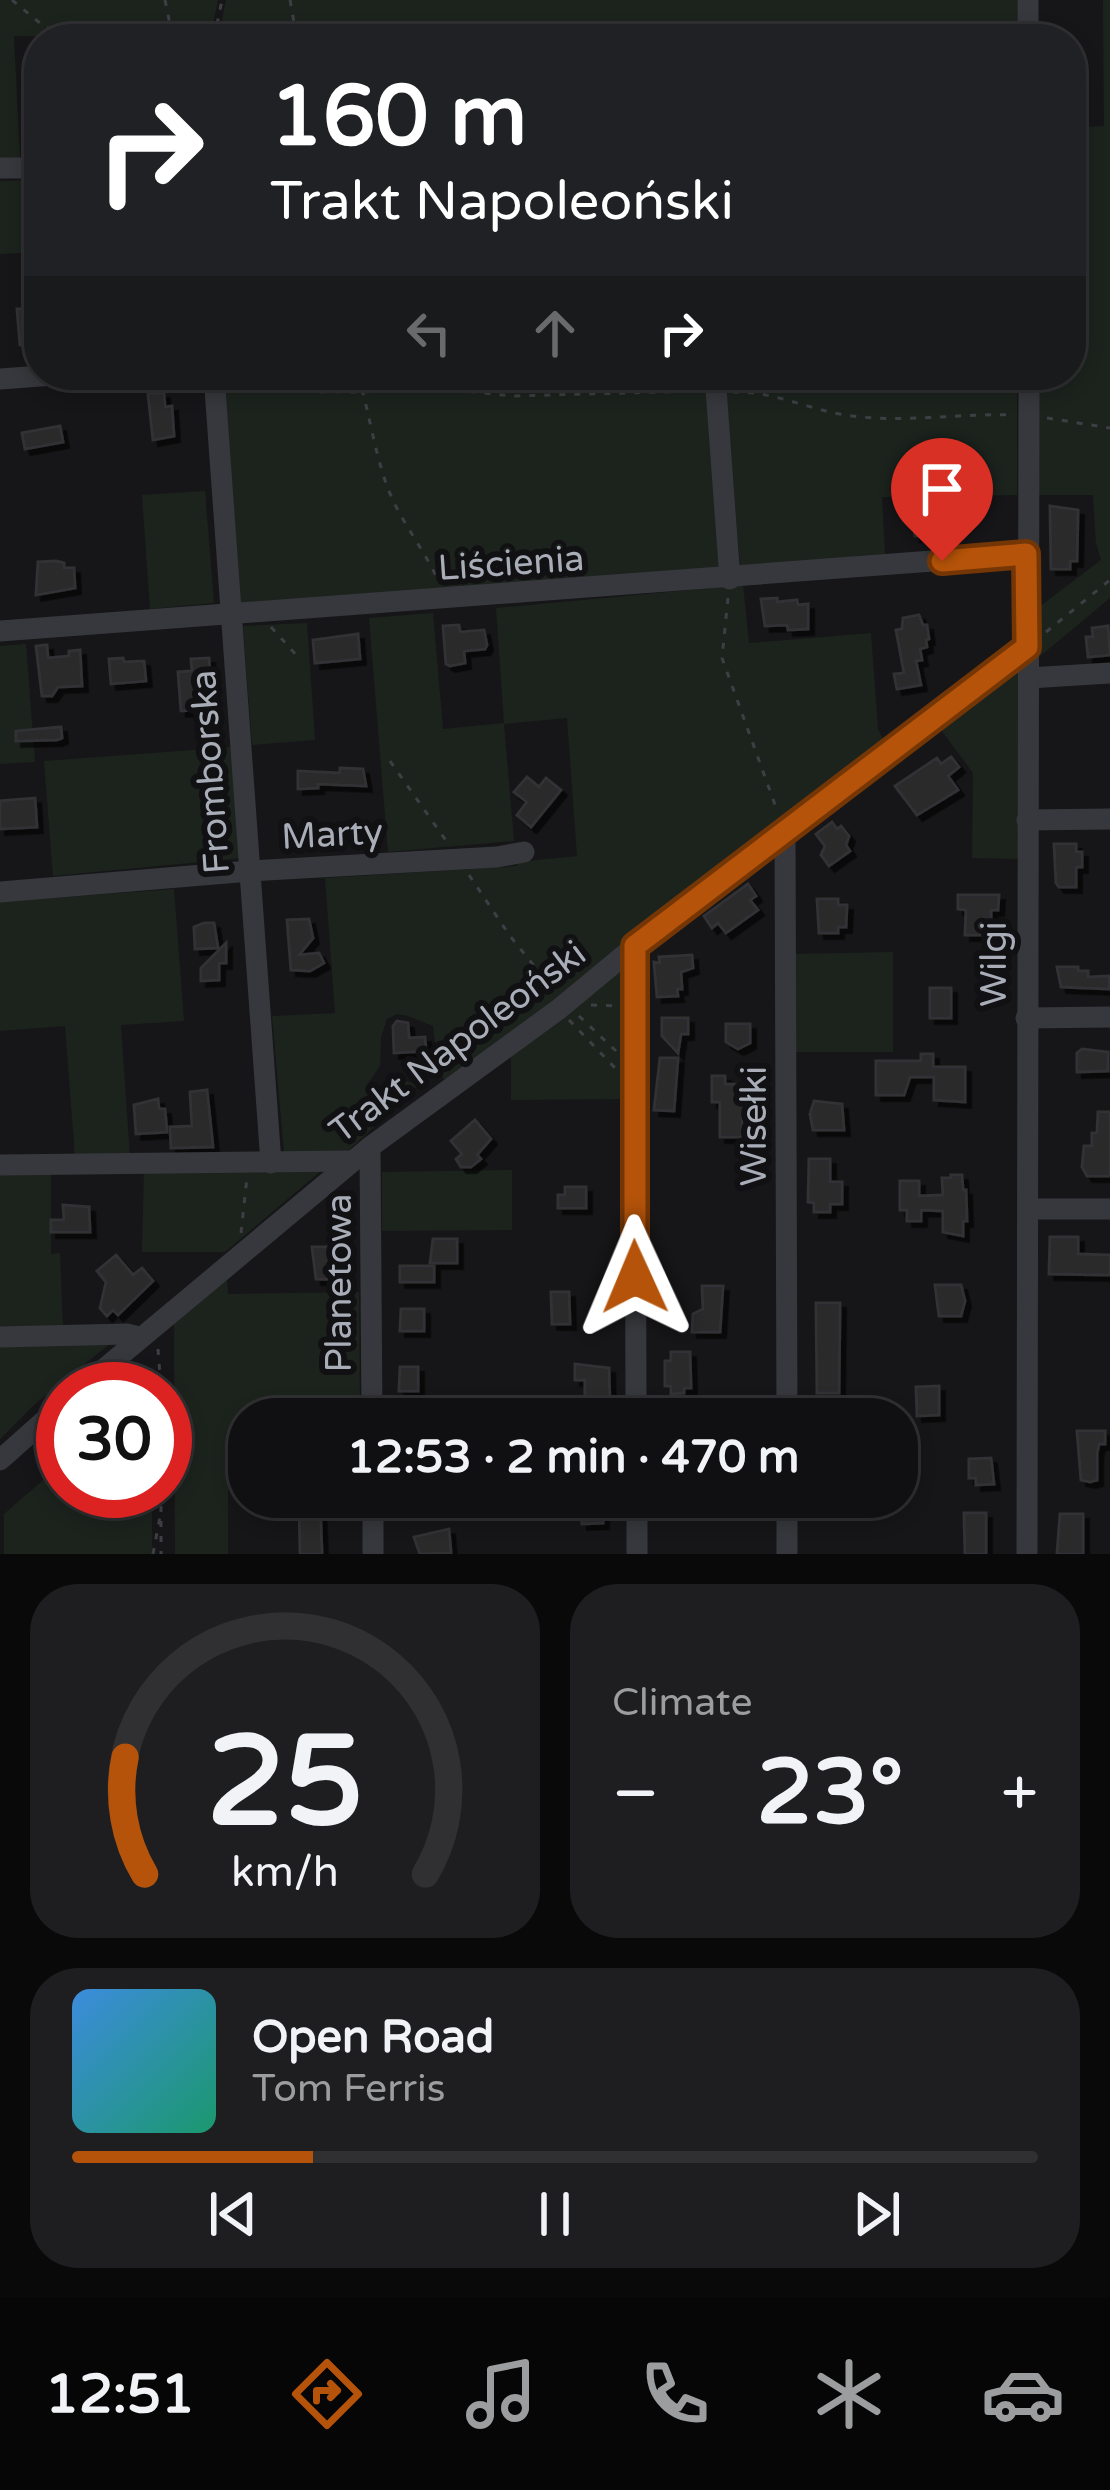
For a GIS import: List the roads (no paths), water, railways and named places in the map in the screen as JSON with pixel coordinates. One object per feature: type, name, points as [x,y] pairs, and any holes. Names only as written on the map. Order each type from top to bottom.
[{"type":"street","name":"Fromborska","points":[[215,390],[250,871],[260,1163]]},
{"type":"street","points":[[716,390],[730,579]]},
{"type":"street","name":"Wilgi","points":[[1027,1554],[1030,390]]},
{"type":"street","name":"Liścienia","points":[[0,631],[1026,554]]},
{"type":"street","name":"Trakt Napoleoński","points":[[111,1362],[362,1154],[1027,647]]},
{"type":"street","points":[[1029,678],[1110,673]]},
{"type":"street","points":[[1027,820],[1110,819]]},
{"type":"street","name":"Wisełki","points":[[785,833],[787,1398]]},
{"type":"street","name":"Marty","points":[[0,892],[496,857],[524,851]]},
{"type":"street","points":[[635,946],[636,1398]]},
{"type":"street","points":[[1026,1018],[1110,1017]]},
{"type":"street","points":[[0,1166],[260,1163],[362,1154]]},
{"type":"street","name":"Planetowa","points":[[362,1154],[371,1398]]},
{"type":"street","points":[[1029,1209],[1110,1209]]},
{"type":"street","points":[[0,1337],[147,1330]]},
{"type":"street","points":[[0,1460],[36,1428]]},
{"type":"street","points":[[373,1518],[373,1554]]},
{"type":"street","points":[[637,1518],[638,1554]]},
{"type":"street","points":[[787,1518],[787,1554]]}]
